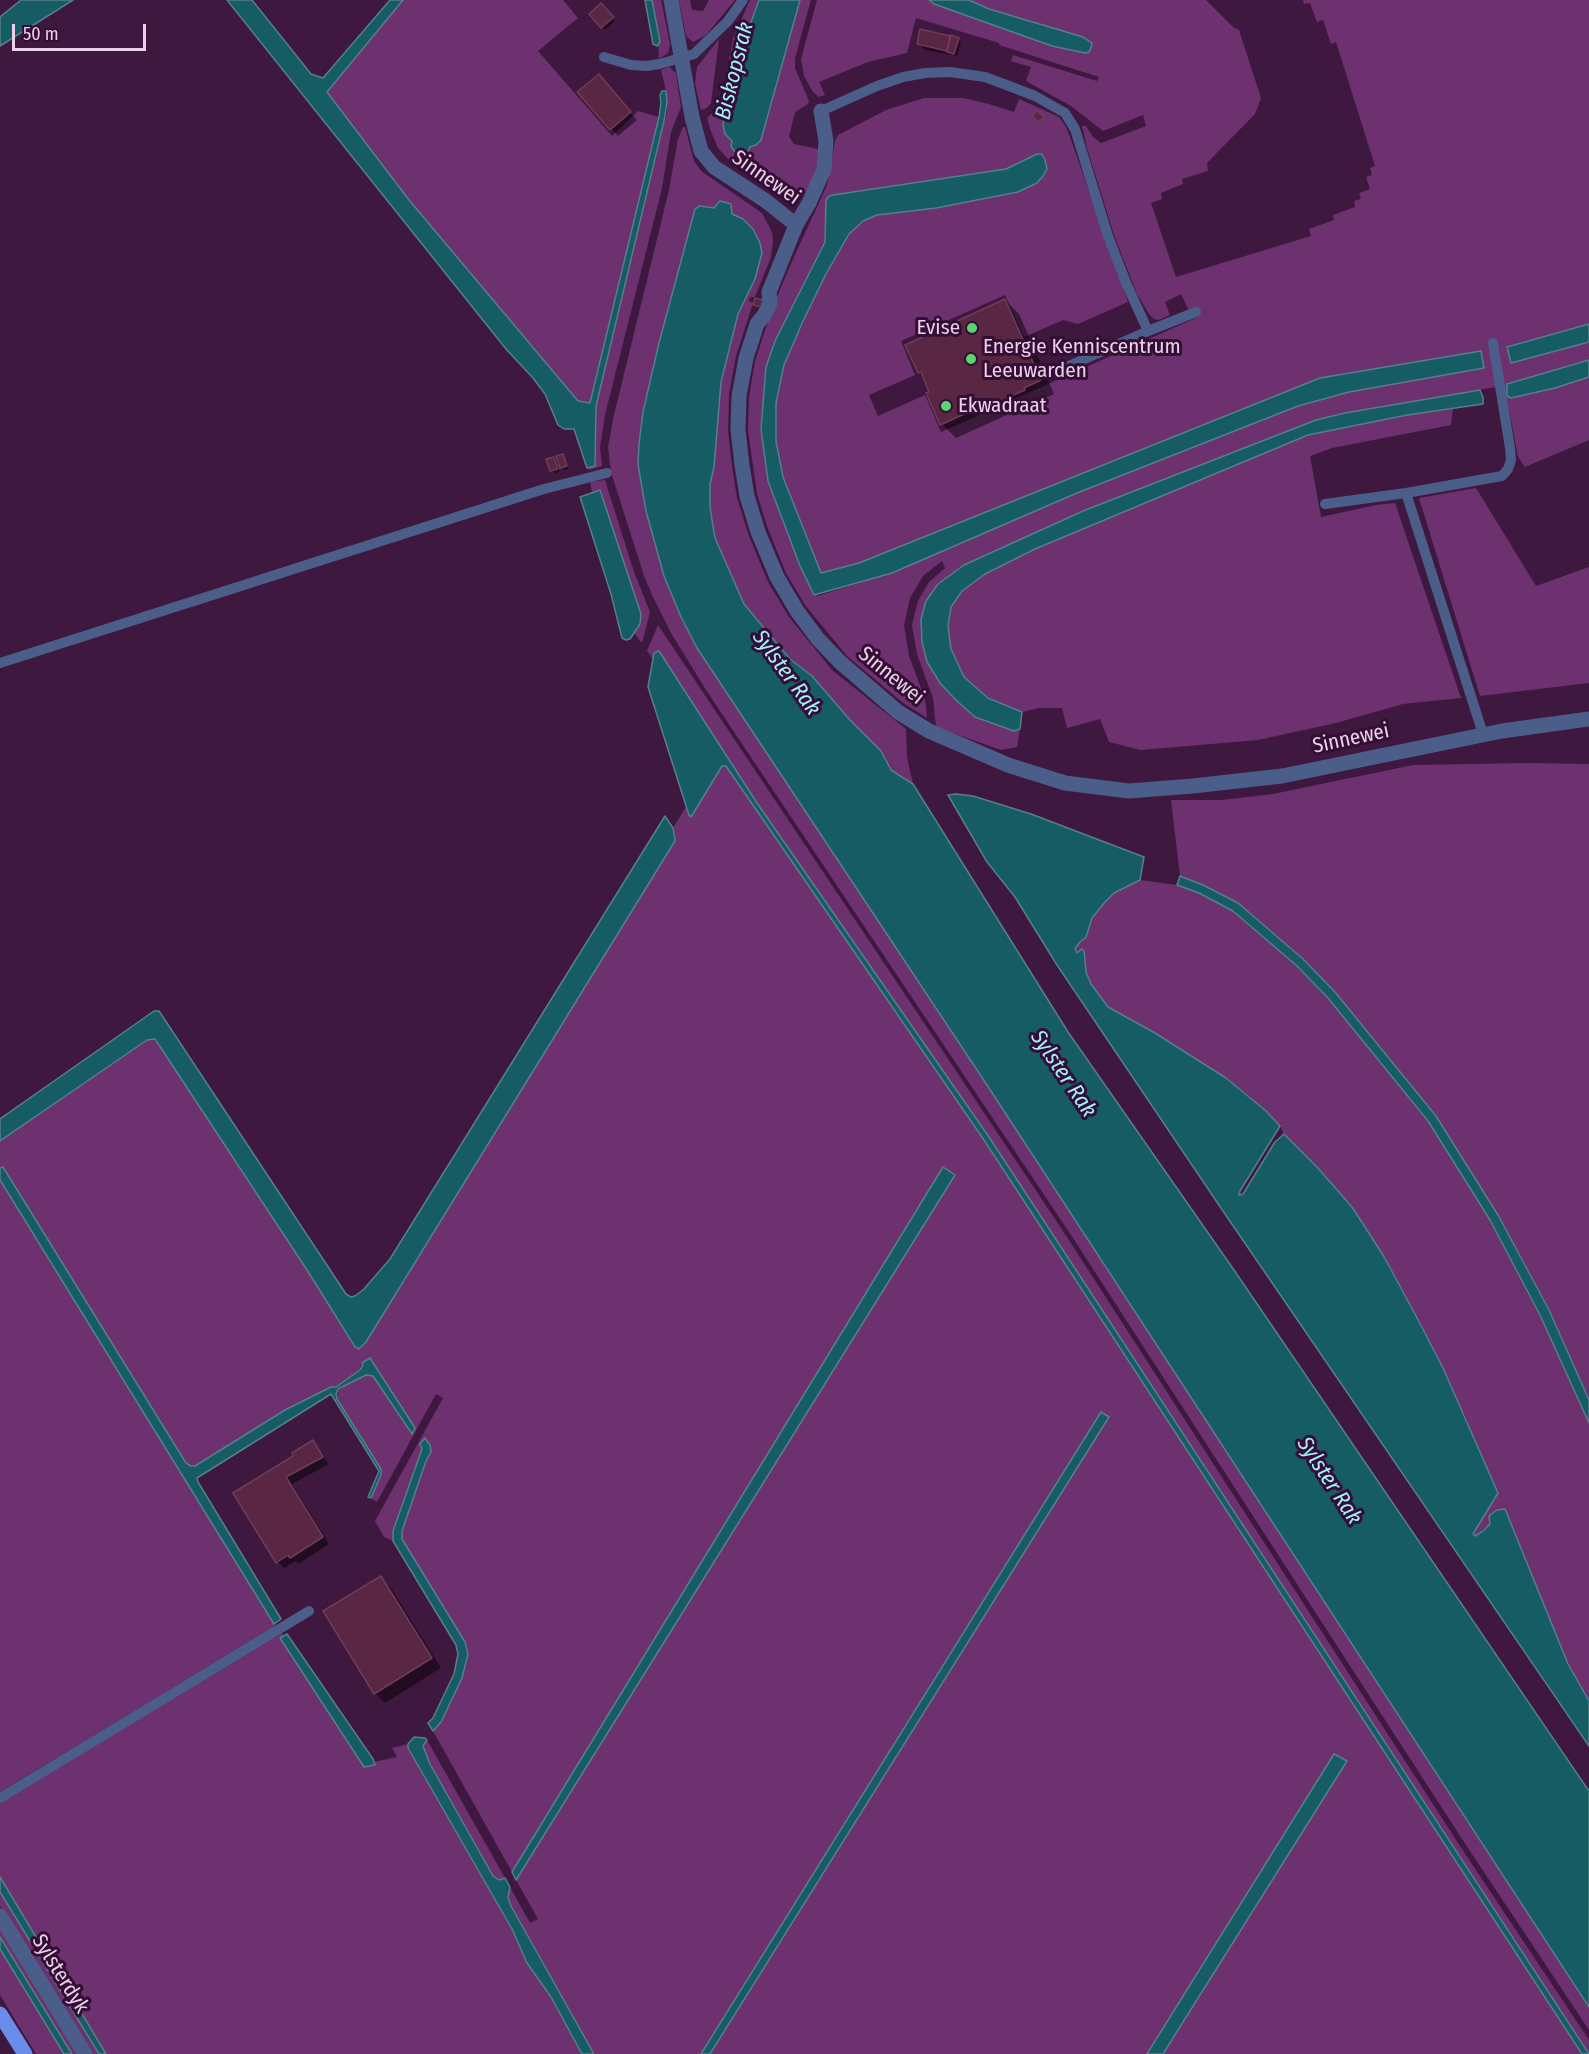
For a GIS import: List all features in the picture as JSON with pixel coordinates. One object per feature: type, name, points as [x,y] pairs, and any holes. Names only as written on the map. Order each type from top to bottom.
[{"type":"main road","points":[[0,2014],[25,2054]]},
{"type":"street","name":"Sinnewei","points":[[671,0],[692,117],[701,151],[707,160],[722,173],[766,201],[796,225],[769,292],[770,303],[757,324],[746,358],[739,396],[738,430],[747,496],[758,532],[777,578],[797,611],[818,639],[840,662],[898,712],[929,731],[1008,765],[1065,783],[1129,791],[1282,776],[1483,734],[1589,718]]},
{"type":"street","points":[[796,225],[824,170],[826,141],[821,111]]},
{"type":"street","name":"Sylsterdyk","points":[[0,1916],[85,2054]]},
{"type":"lane","points":[[604,57],[631,65],[646,66],[694,54],[711,40],[743,0]]},
{"type":"lane","points":[[821,111],[903,76],[950,72],[985,77],[1035,96],[1065,113],[1075,129],[1108,236],[1148,330]]},
{"type":"lane","points":[[1053,373],[1148,330],[1196,312]]},
{"type":"lane","points":[[1325,504],[1502,476],[1511,460],[1492,343]]},
{"type":"lane","points":[[0,663],[544,489],[607,473]]},
{"type":"lane","points":[[1406,493],[1483,734]]},
{"type":"lane","points":[[0,1798],[309,1611]]},
{"type":"shaded area","points":[[403,0],[563,0],[578,18],[538,51],[612,136],[638,111],[659,117],[590,404],[578,401],[553,373],[409,200],[327,92]]},
{"type":"shaded area","points":[[652,0],[661,0],[670,44],[668,53],[659,59],[658,45],[660,42]]},
{"type":"shaded area","points":[[679,0],[690,0],[692,10],[703,11],[709,0],[735,0],[706,35],[693,42],[686,36]]},
{"type":"shaded area","points":[[750,0],[759,0],[735,67],[723,124],[750,147],[767,121],[800,0],[811,0],[795,58],[795,68],[809,101],[795,112],[789,137],[794,144],[818,149],[818,167],[812,182],[803,195],[797,199],[728,159],[718,148],[707,118],[721,105],[733,38]]},
{"type":"shaded area","points":[[817,0],[929,0],[934,4],[1052,46],[1085,53],[969,0],[1206,0],[1233,27],[1239,30],[1261,98],[1255,114],[1207,163],[1208,171],[1182,179],[1183,184],[1161,193],[1162,199],[1151,203],[1176,277],[1311,236],[1309,229],[1334,220],[1333,215],[1355,207],[1354,201],[1361,199],[1359,193],[1370,189],[1366,177],[1372,175],[1370,168],[1375,166],[1336,42],[1331,44],[1323,20],[1317,22],[1310,3],[1304,4],[1303,0],[1589,0],[1589,324],[1507,347],[1511,362],[1589,342],[1589,360],[1559,369],[1555,388],[1589,377],[1589,440],[1525,467],[1518,457],[1505,389],[1496,387],[1316,420],[1083,511],[964,565],[938,584],[926,601],[921,619],[940,683],[975,717],[1014,731],[1020,729],[1017,747],[1001,750],[936,727],[933,698],[917,654],[912,625],[918,601],[929,582],[945,568],[942,561],[923,576],[910,598],[904,625],[909,656],[925,699],[927,718],[902,702],[847,656],[805,605],[786,573],[757,494],[748,430],[749,397],[755,361],[772,309],[827,185],[838,135],[886,110],[924,98],[963,98],[1014,112],[1019,99],[1059,117],[1070,137],[1128,302],[1078,324],[1063,320],[1024,337],[1005,295],[901,341],[915,375],[869,395],[878,416],[925,395],[941,432],[1198,317],[1194,308],[1189,311],[1181,294],[1165,302],[1170,315],[1159,320],[1149,314],[1137,294],[1114,235],[1087,148],[1082,126],[1086,126],[1093,137],[1101,143],[1146,126],[1143,115],[1103,131],[1071,106],[1026,81],[1031,67],[1011,61],[1013,55],[1097,81],[1099,77],[916,18],[907,53],[868,62],[819,82],[825,95],[819,97],[813,92],[804,76],[801,59]],"holes":[[[1037,154],[1018,192],[936,208],[877,215],[863,221],[849,234],[826,274],[784,365],[776,403],[776,441],[783,477],[821,573],[859,563],[1320,378],[1481,351],[1298,406],[1077,493],[892,573],[817,596],[800,566],[768,481],[761,429],[766,367],[775,341],[825,242],[829,196],[1006,169]]]},
{"type":"shaded area","points":[[719,39],[711,103],[707,108],[701,110],[695,84],[697,67]]},
{"type":"shaded area","points":[[669,67],[676,73],[681,107],[671,132],[662,188],[605,415],[600,447],[602,466],[589,470],[589,467],[595,465],[596,406],[667,111],[666,91],[661,70]]},
{"type":"shaded area","points":[[685,127],[694,161],[701,171],[762,213],[772,232],[771,257],[755,297],[750,297],[749,301],[753,303],[736,356],[729,394],[728,431],[732,466],[737,498],[749,536],[768,582],[789,617],[832,670],[906,729],[907,757],[913,784],[899,774],[929,852],[881,751],[850,720],[812,676],[791,659],[744,604],[715,538],[710,507],[710,484],[714,466],[721,382],[738,314],[745,298],[743,219],[707,206],[695,210],[659,343],[643,412],[638,464],[646,511],[681,617],[697,648],[987,1085],[1589,2007],[1589,2030],[1466,1845],[1073,1238],[706,690],[671,633],[653,597],[644,576],[611,472],[608,447],[669,190],[678,139]]},
{"type":"shaded area","points":[[1453,409],[1451,425],[1332,448],[1310,456],[1321,517],[1395,503],[1461,698],[1403,704],[1336,723],[1258,740],[1141,750],[1109,742],[1100,719],[1067,728],[1062,708],[1039,708],[1022,712],[988,697],[964,677],[951,649],[948,626],[951,607],[962,591],[985,574],[1035,549],[1308,435],[1407,415]]},
{"type":"shaded area","points":[[605,480],[634,572],[650,612],[642,643],[634,633],[640,624],[641,614],[600,490],[592,492],[590,482]]},
{"type":"shaded area","points":[[1476,488],[1536,586],[1589,567],[1589,683],[1480,696],[1419,498]]},
{"type":"shaded area","points":[[658,625],[1063,1231],[1460,1846],[1589,2040],[1589,2054],[989,1137],[757,803],[659,652],[654,653],[653,659],[647,651]]},
{"type":"shaded area","points":[[1589,764],[1589,1400],[1549,1310],[1498,1215],[1436,1116],[1335,992],[1303,959],[1238,903],[1180,876],[1171,800],[1221,800],[1273,794],[1413,765]]},
{"type":"shaded area","points":[[722,766],[726,766],[984,1140],[1582,2054],[1163,2054],[1346,1761],[1334,1754],[1147,2054],[710,2054],[1109,1417],[1101,1412],[701,2054],[594,2054],[511,1906],[508,1891],[510,1887],[530,1923],[538,1919],[516,1880],[955,1175],[943,1168],[512,1872],[433,1731],[441,1722],[462,1678],[468,1654],[402,1539],[402,1531],[431,1452],[424,1439],[420,1444],[422,1449],[393,1531],[393,1541],[384,1537],[375,1521],[443,1398],[436,1394],[377,1502],[371,1498],[381,1475],[381,1469],[337,1398],[338,1390],[366,1375],[373,1376],[411,1434],[370,1358],[362,1363],[360,1369],[352,1376],[336,1387],[331,1387],[285,1410],[195,1466],[191,1467],[186,1463],[2,1167],[0,1168],[0,1141],[147,1040],[155,1039],[307,1270],[354,1347],[359,1349],[366,1342],[675,841],[673,828],[686,807],[691,816]]},
{"type":"shaded area","points":[[1140,880],[1177,885],[1199,893],[1233,911],[1297,966],[1328,998],[1428,1122],[1490,1220],[1540,1315],[1589,1423],[1589,1701],[1490,1524],[1475,1536],[1473,1534],[1482,1516],[1492,1504],[1467,1420],[1415,1314],[1383,1255],[1352,1207],[1284,1134],[1280,1126],[1250,1097],[1226,1078],[1180,1048],[1108,1007],[1091,984],[1086,972],[1084,951],[1077,953],[1075,949],[1086,937],[1088,926],[1098,910],[1114,893]]},
{"type":"shaded area","points":[[0,1180],[274,1624],[277,1625],[0,1792]]},
{"type":"shaded area","points":[[282,1633],[284,1636],[281,1639],[364,1767],[375,1765],[374,1762],[397,1757],[392,1748],[408,1744],[408,1748],[512,1929],[527,1963],[551,1997],[582,2054],[106,2054],[0,1877],[0,1803]]},
{"type":"shaded area","points":[[427,1740],[505,1878],[499,1880],[493,1876],[430,1764],[423,1746]]},
{"type":"shaded area","points":[[0,1892],[99,2054],[90,2054],[0,1906]]},
{"type":"shaded area","points":[[0,1923],[80,2054],[72,2054],[0,1937]]},
{"type":"shaded area","points":[[0,1949],[64,2054],[36,2054],[0,1995]]},
{"type":"water","points":[[21,0],[73,0],[0,46],[0,17]]},
{"type":"water","points":[[227,0],[252,0],[311,74],[323,78],[390,0],[403,0],[327,92],[409,200],[578,401],[590,403],[659,117],[660,95],[662,91],[666,91],[664,121],[596,406],[595,466],[587,468],[574,429],[564,429],[558,425],[545,394],[533,378],[506,349]]},
{"type":"water","points":[[645,0],[652,0],[660,42],[657,46],[653,44]]},
{"type":"water","name":"Biskopsrak","points":[[759,0],[800,0],[761,140],[743,154],[734,151],[731,146],[732,141],[725,134],[723,124],[735,67]]},
{"type":"water","points":[[929,0],[969,0],[989,9],[1083,37],[1092,43],[1091,48],[1085,53],[1052,46],[934,4]]},
{"type":"water","points":[[1037,154],[1042,154],[1047,169],[1037,183],[1018,192],[936,208],[877,215],[863,221],[849,234],[826,274],[784,365],[776,403],[776,441],[783,477],[821,573],[859,563],[1320,378],[1481,351],[1484,368],[1349,392],[1298,406],[1077,493],[892,573],[814,595],[800,566],[768,481],[761,429],[766,367],[775,341],[825,242],[826,200],[833,195],[1006,169]]},
{"type":"water","name":"Sylster Rak","points":[[720,201],[731,204],[732,214],[743,219],[753,229],[762,253],[755,279],[738,314],[721,382],[714,467],[710,484],[710,507],[715,538],[744,604],[790,659],[812,676],[850,720],[881,751],[891,770],[913,784],[1068,1032],[1234,1270],[1589,1791],[1589,2007],[987,1085],[697,648],[681,617],[664,576],[646,511],[638,464],[639,444],[643,412],[659,343],[695,209],[700,206],[714,208]]},
{"type":"water","points":[[1589,324],[1589,342],[1511,363],[1507,347]]},
{"type":"water","points":[[1589,360],[1589,377],[1555,388],[1511,398],[1507,396],[1507,384]]},
{"type":"water","points":[[1480,390],[1483,404],[1407,415],[1308,435],[1035,549],[985,574],[962,591],[951,607],[948,626],[951,649],[964,677],[988,698],[1022,712],[1020,729],[1014,731],[975,717],[940,683],[927,662],[922,642],[921,619],[926,601],[938,584],[964,565],[1083,511],[1316,420]]},
{"type":"water","points":[[600,490],[641,614],[640,624],[630,639],[626,640],[622,638],[611,594],[580,497]]},
{"type":"water","points":[[659,651],[757,803],[989,1137],[1589,2054],[1582,2054],[984,1140],[726,766],[722,766],[691,817],[689,815],[648,687],[654,653]]},
{"type":"water","points":[[948,795],[973,796],[1031,814],[1144,857],[1140,880],[1114,893],[1105,902],[1092,918],[1086,937],[1075,949],[1077,953],[1082,949],[1084,951],[1086,972],[1091,984],[1108,1007],[1155,1033],[1226,1078],[1266,1111],[1280,1126],[1239,1195],[1243,1194],[1275,1142],[1284,1134],[1352,1207],[1383,1255],[1443,1368],[1498,1493],[1473,1534],[1475,1536],[1490,1524],[1489,1516],[1497,1510],[1505,1509],[1568,1664],[1589,1701],[1589,1746],[1225,1214],[1057,965],[1015,897],[987,862]]},
{"type":"water","points":[[665,816],[673,828],[675,841],[366,1342],[359,1349],[355,1347],[155,1039],[147,1040],[0,1141],[0,1119],[154,1011],[159,1011],[346,1294],[351,1297],[355,1296],[390,1259]]},
{"type":"water","points":[[1180,876],[1238,903],[1303,959],[1335,992],[1436,1116],[1498,1215],[1549,1310],[1589,1400],[1589,1423],[1540,1315],[1490,1220],[1428,1121],[1328,998],[1297,966],[1233,911],[1199,893],[1177,885]]},
{"type":"water","points":[[3,1167],[186,1463],[195,1466],[285,1410],[331,1387],[336,1387],[360,1370],[362,1363],[370,1358],[415,1428],[412,1434],[373,1376],[366,1375],[338,1389],[336,1394],[381,1469],[381,1475],[371,1498],[368,1497],[379,1471],[331,1394],[197,1478],[281,1619],[274,1624],[0,1180],[0,1168]]},
{"type":"water","points":[[943,1167],[955,1175],[516,1880],[512,1872]]},
{"type":"water","points":[[1101,1412],[1109,1417],[710,2054],[701,2054]]},
{"type":"water","points":[[425,1438],[430,1445],[431,1452],[402,1531],[402,1539],[465,1642],[468,1654],[462,1678],[441,1722],[433,1731],[428,1723],[433,1718],[454,1674],[458,1654],[456,1645],[393,1541],[393,1531],[422,1449],[420,1444]]},
{"type":"water","points":[[287,1634],[375,1765],[364,1767],[280,1638]]},
{"type":"water","points":[[414,1737],[427,1740],[423,1746],[430,1764],[493,1876],[499,1880],[505,1878],[510,1887],[508,1897],[511,1906],[594,2054],[582,2054],[551,1997],[527,1963],[512,1929],[408,1748],[408,1744]]},
{"type":"water","points":[[1334,1754],[1347,1761],[1163,2054],[1147,2054]]},
{"type":"water","points":[[0,1877],[106,2054],[99,2054],[0,1892]]},
{"type":"water","points":[[0,1937],[72,2054],[64,2054],[0,1949]]},
{"type":"building","points":[[601,3],[614,17],[601,28],[589,14]]},
{"type":"building","points":[[920,29],[950,36],[947,51],[917,44]]},
{"type":"building","points":[[951,35],[959,38],[954,54],[947,52]]},
{"type":"building","points":[[599,74],[631,112],[610,130],[577,92]]},
{"type":"building","points":[[1037,111],[1044,117],[1039,122],[1032,116]]},
{"type":"building","points":[[755,298],[763,300],[761,307],[753,305]]},
{"type":"building","name":"Energie Kenniscentrum Leeuwarden","points":[[1005,299],[1041,380],[1024,388],[1025,390],[940,425],[926,393],[929,392],[921,372],[918,373],[905,345]]},
{"type":"building","points":[[563,454],[567,466],[560,468],[556,456]]},
{"type":"building","points":[[554,457],[558,469],[550,471],[546,459]]},
{"type":"building","points":[[313,1440],[323,1457],[286,1477],[323,1537],[290,1558],[288,1555],[276,1563],[233,1493],[293,1456],[292,1453]]},
{"type":"building","points":[[381,1576],[432,1658],[374,1694],[323,1611]]},
{"type":"place","name":"Evise","points":[[972,328]]},
{"type":"place","name":"Energie Kenniscentrum Leeuwarden","points":[[971,359]]},
{"type":"place","name":"Ekwadraat","points":[[946,406]]}]
